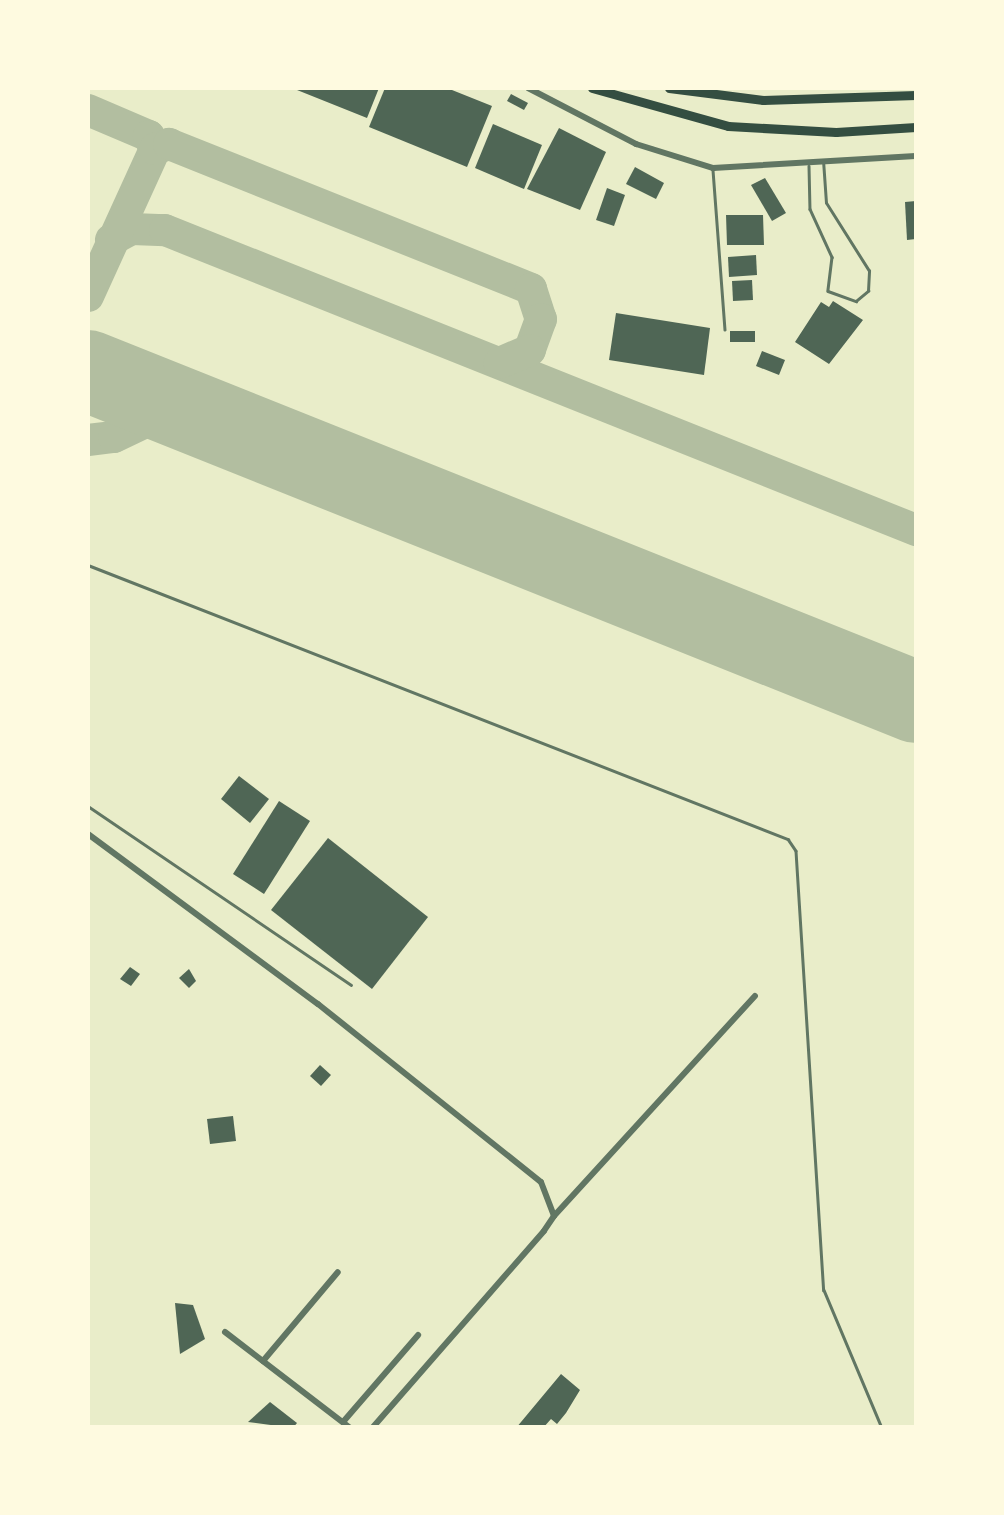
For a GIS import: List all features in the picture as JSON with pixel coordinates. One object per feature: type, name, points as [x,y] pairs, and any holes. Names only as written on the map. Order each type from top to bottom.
[{"type":"main road","points":[[592,88],[728,126],[836,132],[916,127]]},
{"type":"main road","points":[[669,88],[763,100],[916,95]]},
{"type":"street","points":[[528,88],[636,144],[713,168],[916,156]]},
{"type":"street","points":[[88,834],[527,1168],[542,1182],[554,1216]]},
{"type":"street","points":[[372,1428],[554,1216],[755,996]]},
{"type":"street","points":[[263,1361],[338,1272]]},
{"type":"street","points":[[225,1332],[346,1425],[418,1335]]},
{"type":"lane","points":[[809,165],[810,209],[832,257],[828,291],[856,301],[868,291],[869,272],[826,203],[823,164]]},
{"type":"lane","points":[[713,168],[725,330]]},
{"type":"lane","points":[[88,565],[788,839],[796,852],[824,1290],[882,1428]]},
{"type":"lane","points":[[88,806],[351,984]]},
{"type":"building","points":[[292,88],[379,88],[367,118]]},
{"type":"building","points":[[385,88],[447,88],[492,106],[467,167],[369,127]]},
{"type":"building","points":[[511,94],[528,103],[524,110],[507,101]]},
{"type":"building","points":[[493,124],[542,145],[524,189],[475,168]]},
{"type":"building","points":[[559,128],[606,152],[580,210],[527,189]]},
{"type":"building","points":[[635,167],[664,183],[656,199],[626,184]]},
{"type":"building","points":[[765,178],[786,213],[772,221],[751,185]]},
{"type":"building","points":[[607,188],[625,195],[614,226],[596,220]]},
{"type":"building","points":[[916,201],[916,239],[907,240],[905,202]]},
{"type":"building","points":[[726,215],[763,215],[764,245],[727,245]]},
{"type":"building","points":[[756,255],[757,275],[729,277],[728,257]]},
{"type":"building","points":[[752,280],[753,300],[733,301],[732,281]]},
{"type":"building","points":[[833,301],[863,320],[829,364],[795,342],[821,302],[829,307]]},
{"type":"building","points":[[616,313],[710,328],[704,375],[609,360]]},
{"type":"building","points":[[730,331],[755,331],[755,342],[730,342]]},
{"type":"building","points":[[762,351],[785,360],[779,375],[756,366]]},
{"type":"building","points":[[239,776],[269,799],[250,823],[221,799]]},
{"type":"building","points":[[279,801],[310,821],[264,894],[233,874]]},
{"type":"building","points":[[328,838],[428,917],[372,989],[271,910]]},
{"type":"building","points":[[130,967],[140,974],[131,986],[120,979]]},
{"type":"building","points":[[189,969],[196,981],[189,988],[179,978]]},
{"type":"building","points":[[320,1065],[331,1075],[321,1086],[310,1076]]},
{"type":"building","points":[[233,1116],[236,1141],[210,1144],[207,1119]]},
{"type":"building","points":[[175,1303],[193,1305],[205,1339],[180,1354]]},
{"type":"building","points":[[561,1374],[580,1390],[557,1424],[551,1419],[543,1428],[516,1428]]},
{"type":"building","points":[[270,1402],[297,1423],[293,1428],[248,1422]]},
{"type":"taxiway","points":[[88,110],[149,136],[155,149]]},
{"type":"taxiway","points":[[88,296],[155,149],[169,144],[531,289],[541,319],[530,350],[500,363]]},
{"type":"taxiway","points":[[111,240],[132,229],[165,230],[916,530]]},
{"type":"taxiway","points":[[88,440],[114,437],[154,418]]},
{"type":"runway","points":[[88,371],[916,702]]}]
